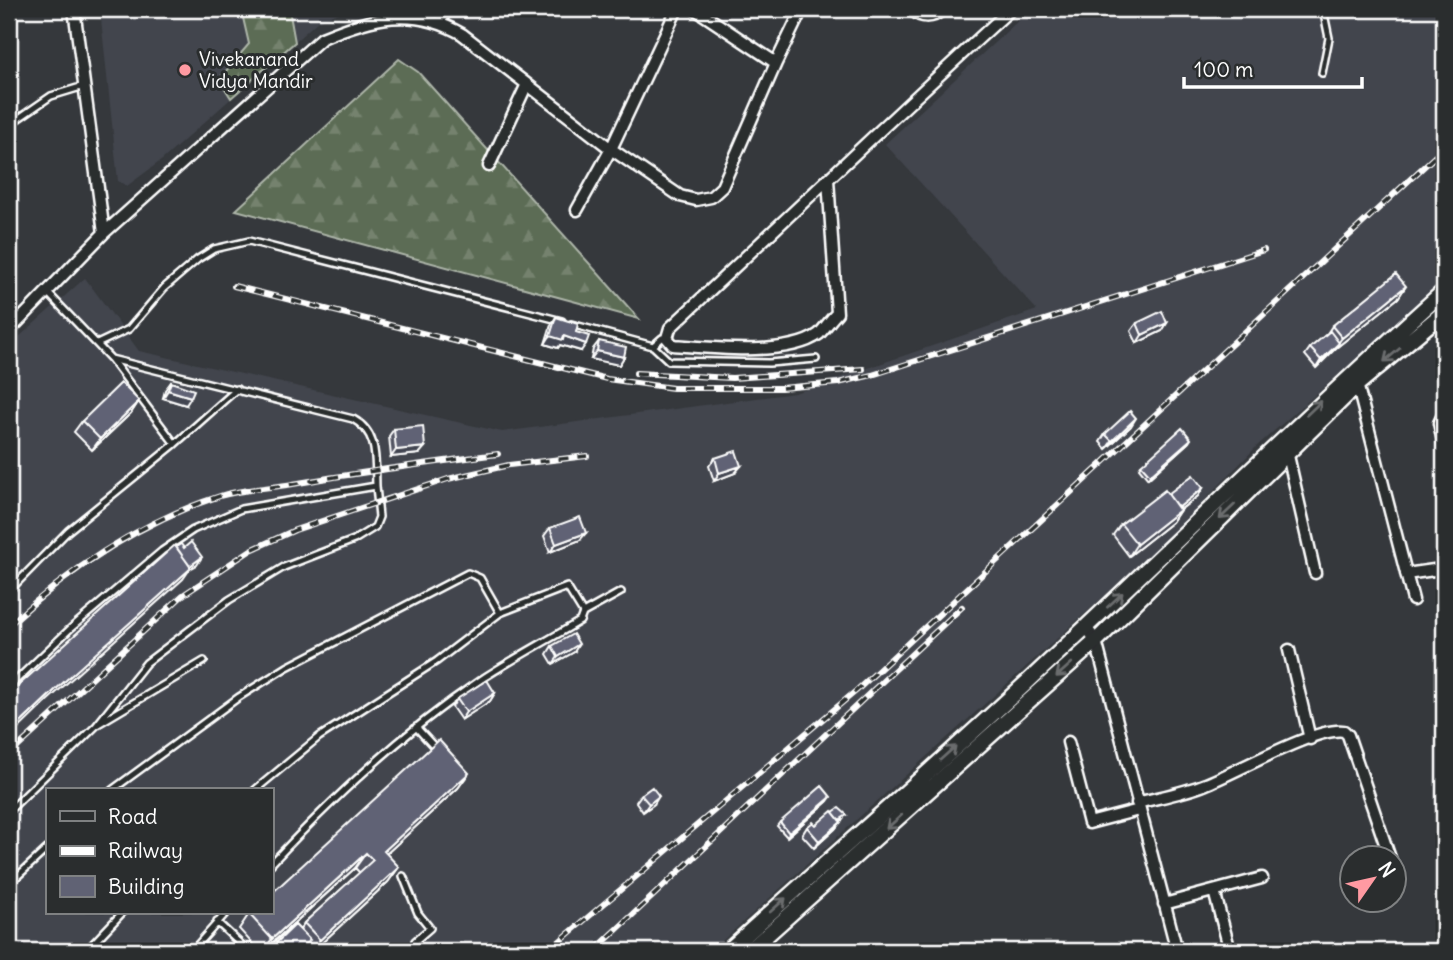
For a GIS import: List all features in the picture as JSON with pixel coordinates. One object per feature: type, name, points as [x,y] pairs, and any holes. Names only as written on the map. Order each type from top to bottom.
[{"type":"street","points":[[74,9],[104,233]]},
{"type":"street","points":[[440,21],[447,9]]},
{"type":"street","points":[[577,210],[611,149],[677,9]]},
{"type":"street","points":[[695,9],[776,63]]},
{"type":"street","points":[[9,331],[104,233],[322,38],[359,22],[407,16],[440,21],[462,34],[611,149],[680,196],[696,200],[711,197],[722,187],[802,9]]},
{"type":"street","points":[[911,9],[918,15],[928,17],[943,9]]},
{"type":"street","points":[[828,179],[837,313],[818,334],[783,346],[734,350],[673,345],[667,338],[670,328],[828,179],[1011,9]]},
{"type":"street","points":[[489,166],[527,84]]},
{"type":"street","points":[[749,951],[1096,642],[1284,447],[1444,291]]},
{"type":"street","points":[[1355,378],[1444,312]]},
{"type":"street","points":[[1355,378],[1413,600]]},
{"type":"street","points":[[1444,412],[1439,423],[1444,445]]},
{"type":"street","points":[[1284,447],[1315,573]]},
{"type":"street","points":[[728,951],[1284,447]]},
{"type":"street","points":[[1406,574],[1443,569],[1444,585]]},
{"type":"street","points":[[1086,627],[1096,642],[1177,951]]},
{"type":"street","points":[[1289,650],[1310,739]]},
{"type":"street","points":[[1068,742],[1089,823],[1206,784],[1337,730],[1348,735],[1385,844]]},
{"type":"street","points":[[1164,904],[1262,878]]},
{"type":"street","points":[[1214,891],[1230,951]]},
{"type":"lane","points":[[1322,73],[1329,38],[1323,9]]},
{"type":"lane","points":[[9,125],[51,96],[84,86]]},
{"type":"lane","points":[[97,344],[129,329],[164,288],[206,254],[232,243],[249,240],[653,346],[669,361],[769,363],[816,359]]},
{"type":"lane","points":[[47,292],[111,359],[175,444]]},
{"type":"lane","points":[[653,346],[662,338],[667,338]]},
{"type":"lane","points":[[9,811],[96,726],[146,663],[229,600],[284,566],[354,540],[375,527],[379,517],[376,457],[370,434],[364,425],[336,414],[111,359]]},
{"type":"lane","points":[[9,591],[68,531],[175,444],[237,389]]},
{"type":"lane","points":[[9,687],[81,619],[162,551],[193,530],[241,509],[376,486]]},
{"type":"lane","points":[[115,788],[177,741],[286,667],[468,573],[480,578],[500,613]]},
{"type":"lane","points":[[257,788],[319,737],[437,661],[500,613],[567,587],[583,613]]},
{"type":"lane","points":[[273,862],[361,773],[416,727],[481,680],[580,621],[583,613],[621,593]]},
{"type":"lane","points":[[96,726],[204,661]]},
{"type":"lane","points":[[416,727],[445,759]]},
{"type":"lane","points":[[9,884],[46,850]]},
{"type":"lane","points":[[402,876],[418,913],[430,928],[415,941],[423,951]]},
{"type":"lane","points":[[86,951],[121,914]]},
{"type":"lane","points":[[192,951],[225,914]]},
{"type":"lane","points":[[217,922],[248,951]]},
{"type":"shaded area","name":"Vivekanand Vidya Mandir","points":[[100,9],[348,9],[318,21],[162,160],[127,186],[118,181]]},
{"type":"shaded area","points":[[1031,9],[1444,9],[1444,282],[1258,445],[1163,543],[711,951],[9,951],[9,346],[85,278],[139,351],[502,432],[795,393],[1037,310],[885,144]]},
{"type":"green space","points":[[241,9],[289,9],[295,42],[231,98],[219,79],[249,44]]},
{"type":"green space","points":[[399,59],[418,72],[639,319],[236,210]]},
{"type":"building","points":[[1396,274],[1406,286],[1342,338],[1332,326]]},
{"type":"building","points":[[1162,311],[1167,323],[1142,335],[1137,323]]},
{"type":"building","points":[[556,317],[578,324],[576,332],[589,336],[586,344],[564,336],[563,340],[550,336]]},
{"type":"building","points":[[1330,331],[1339,343],[1321,360],[1310,348]]},
{"type":"building","points":[[599,341],[626,347],[624,357],[597,351]]},
{"type":"building","points":[[171,382],[194,390],[191,397],[168,390]]},
{"type":"building","points":[[121,383],[139,401],[100,439],[82,421]]},
{"type":"building","points":[[1130,411],[1136,418],[1112,441],[1105,434]]},
{"type":"building","points":[[423,426],[425,447],[396,450],[394,429]]},
{"type":"building","points":[[1182,428],[1191,439],[1150,475],[1141,465]]},
{"type":"building","points":[[736,451],[741,466],[719,473],[715,458]]},
{"type":"building","points":[[1193,475],[1203,488],[1178,508],[1168,494]]},
{"type":"building","points":[[1165,490],[1180,510],[1137,544],[1121,524]]},
{"type":"building","points":[[580,517],[586,533],[556,544],[550,528]]},
{"type":"building","points":[[191,542],[202,557],[190,566],[176,547],[181,544],[184,548]]},
{"type":"building","points":[[175,545],[191,568],[9,734],[9,694]]},
{"type":"building","points":[[573,634],[579,644],[558,657],[552,646]]},
{"type":"building","points":[[487,680],[495,693],[466,712],[457,699]]},
{"type":"building","points":[[439,740],[469,773],[384,851],[399,867],[320,940],[304,923],[373,860],[366,853],[272,939],[249,914],[273,914],[273,892]]},
{"type":"building","points":[[822,786],[831,797],[789,833],[780,822]]},
{"type":"building","points":[[652,787],[659,796],[649,804],[641,795]]},
{"type":"building","points":[[839,808],[847,815],[839,820],[833,812]]},
{"type":"building","points":[[832,811],[841,822],[819,841],[807,827],[813,822],[816,825]]},
{"type":"building","points":[[295,925],[310,940],[298,951],[268,951]]},
{"type":"railway","points":[[548,951],[856,691],[1444,148]]},
{"type":"railway","points":[[234,286],[607,379],[673,388],[781,388],[838,383],[872,375],[1264,250]]},
{"type":"railway","points":[[636,373],[732,378],[863,369]]},
{"type":"railway","points":[[9,625],[57,584],[107,549],[162,519],[220,496],[498,454]]},
{"type":"railway","points":[[9,755],[183,595],[251,550],[295,530],[448,479],[509,465],[587,456]]},
{"type":"railway","points":[[594,951],[962,607]]},
{"type":"place","name":"Vivekanand Vidya Mandir","points":[[185,70]]}]
